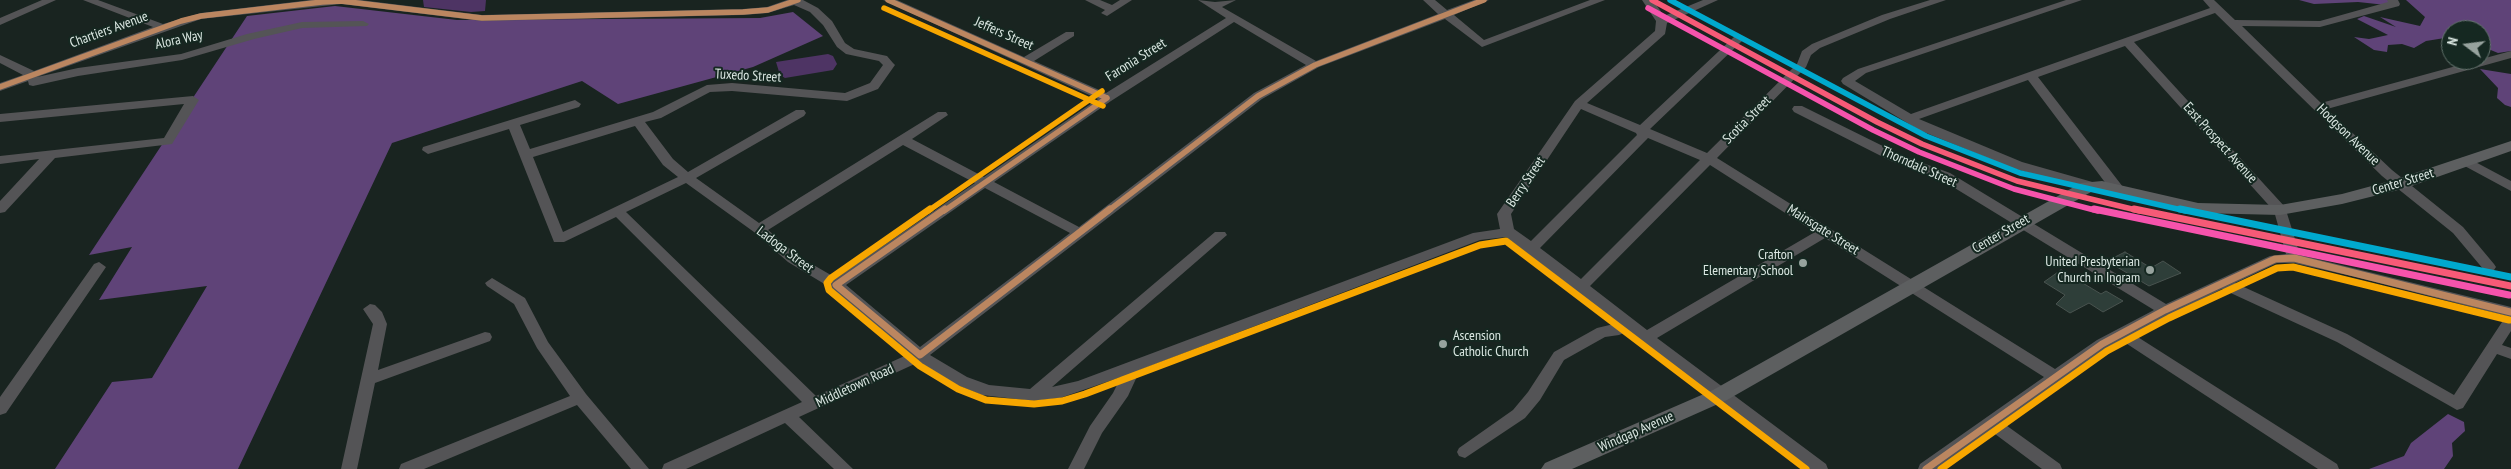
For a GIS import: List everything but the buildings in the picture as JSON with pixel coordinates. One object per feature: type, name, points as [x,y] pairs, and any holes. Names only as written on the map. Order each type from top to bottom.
[{"type":"main road","name":"Center Street","points":[[1720,395],[2023,222],[2087,188],[2118,190],[2198,208],[2282,219],[2342,199],[2400,184],[2511,146]]},
{"type":"main road","name":"Windgap Avenue","points":[[1552,469],[1720,395]]},
{"type":"street","points":[[0,22],[51,0]]},
{"type":"street","points":[[88,0],[162,27]]},
{"type":"street","name":"Jeffers Street","points":[[888,0],[1026,60],[1107,98]]},
{"type":"street","points":[[1090,0],[1110,11],[1127,0]]},
{"type":"street","points":[[1203,0],[1315,65]]},
{"type":"street","points":[[1214,6],[1231,0]]},
{"type":"street","points":[[1428,0],[1482,44],[1600,0]]},
{"type":"street","name":"Middletown Road","points":[[670,469],[920,355],[1078,232],[1258,96],[1315,65],[1484,0]]},
{"type":"street","points":[[1647,0],[1662,21],[1713,0]]},
{"type":"street","name":"Scotia Street","points":[[1581,287],[1802,65],[1806,53],[1816,46],[1886,17],[1941,0]]},
{"type":"street","points":[[2077,0],[1862,71],[1847,81],[1909,119],[2012,164],[2087,188]]},
{"type":"street","name":"Hodgson Avenue","points":[[2208,0],[2400,184],[2458,230],[2489,266]]},
{"type":"street","points":[[2232,23],[2320,24],[2395,4],[2392,0]]},
{"type":"street","name":"Chartiers Avenue","points":[[0,87],[162,27],[201,16],[341,1],[482,18],[743,12],[768,10],[797,1]]},
{"type":"street","name":"Tuxedo Street","points":[[526,155],[657,115],[696,93],[717,87],[831,98],[847,96],[874,86],[889,65],[883,58],[850,52],[841,45],[828,23],[814,10],[797,1]]},
{"type":"street","points":[[1909,119],[2217,9]]},
{"type":"street","points":[[0,10],[14,16]]},
{"type":"street","name":"Faronia Street","points":[[836,286],[1107,98],[1233,18]]},
{"type":"street","name":"Berry Street","points":[[1508,232],[1503,222],[1504,214],[1579,104],[1657,36],[1662,27],[1662,21]]},
{"type":"street","name":"Alora Way","points":[[0,87],[78,72],[182,57],[251,36],[302,25],[363,24]]},
{"type":"street","points":[[1026,60],[1070,34]]},
{"type":"street","points":[[1532,248],[1643,136],[1642,130],[1738,39]]},
{"type":"street","name":"East Prospect Avenue","points":[[2126,40],[2282,219],[2293,253]]},
{"type":"street","points":[[2319,107],[2372,94],[2511,54]]},
{"type":"street","points":[[0,58],[33,75]]},
{"type":"street","points":[[2030,75],[2118,190]]},
{"type":"street","points":[[0,118],[193,100]]},
{"type":"street","points":[[0,160],[168,141],[193,100]]},
{"type":"street","points":[[428,150],[575,104]]},
{"type":"street","name":"Mainsgate Street","points":[[1579,104],[1709,158],[2056,377]]},
{"type":"street","name":"Thorndale Street","points":[[1798,109],[1896,158],[1945,176],[2165,310]]},
{"type":"street","points":[[513,123],[560,239],[687,178],[800,113]]},
{"type":"street","points":[[758,229],[942,115]]},
{"type":"street","name":"Ladoga Street","points":[[638,121],[668,162],[687,178],[758,229],[793,259],[836,286],[920,355],[962,382],[988,391],[1033,395],[1060,392],[1134,366],[1478,236],[1508,232]]},
{"type":"street","points":[[903,140],[1078,232]]},
{"type":"street","points":[[0,209],[51,154]]},
{"type":"street","points":[[2466,161],[2511,188]]},
{"type":"street","points":[[618,212],[814,404]]},
{"type":"street","points":[[1508,232],[1532,248],[1647,339],[1820,469]]},
{"type":"street","points":[[1647,339],[1654,332],[1826,232]]},
{"type":"street","points":[[1033,395],[1220,235]]},
{"type":"street","points":[[1926,469],[2121,333],[2266,262],[2283,258],[2293,253],[2511,312]]},
{"type":"street","points":[[0,408],[99,267]]},
{"type":"street","points":[[492,283],[520,301],[542,344],[580,398],[641,469]]},
{"type":"street","points":[[2223,284],[2342,338],[2457,404],[2511,319]]},
{"type":"street","points":[[349,469],[370,379],[380,324],[377,316],[370,309]]},
{"type":"street","points":[[1465,452],[1519,414],[1534,396],[1559,356],[1602,332],[1619,330],[1628,324]]},
{"type":"street","points":[[2121,333],[2331,469]]},
{"type":"street","points":[[370,379],[485,338]]},
{"type":"street","points":[[2494,347],[2511,354]]},
{"type":"street","points":[[1076,469],[1096,430],[1120,396],[1134,366]]},
{"type":"street","points":[[406,469],[580,398]]},
{"type":"street","points":[[788,416],[845,469]]},
{"type":"street","points":[[1992,423],[2054,469]]},
{"type":"shaded area","points":[[423,0],[486,0],[485,11],[471,12],[424,7]]},
{"type":"shaded area","points":[[2299,0],[2389,0],[2390,2],[2386,5],[2358,2],[2314,4]]},
{"type":"shaded area","points":[[2406,0],[2511,0],[2511,51],[2498,53],[2491,50],[2491,20],[2441,20],[2441,39],[2426,41],[2414,48],[2402,44],[2388,45],[2387,52],[2374,50],[2354,37],[2369,39],[2388,35],[2357,19],[2364,16],[2396,27],[2380,17],[2420,26],[2425,17]]},
{"type":"shaded area","points":[[335,6],[457,20],[760,18],[793,12],[823,36],[753,67],[618,104],[582,81],[392,143],[238,469],[55,469],[112,382],[152,378],[207,286],[99,300],[132,247],[89,255],[247,16]]},
{"type":"shaded area","points":[[828,54],[833,56],[837,64],[833,70],[785,78],[780,75],[776,62]]},
{"type":"shaded area","points":[[2481,70],[2511,74],[2511,107],[2505,105],[2497,98],[2498,88]]},
{"type":"shaded area","points":[[2448,414],[2464,422],[2465,431],[2452,443],[2453,456],[2444,469],[2369,469],[2404,456],[2411,443]]},
{"type":"transit line","points":[[0,87],[181,21],[201,16],[322,2],[341,1],[482,18],[743,12],[768,10],[798,0]]},
{"type":"transit line","points":[[888,0],[1107,98]]},
{"type":"transit line","points":[[1107,98],[836,285],[920,355],[1258,96],[1315,65],[1484,0]]},
{"type":"transit line","points":[[1652,0],[1877,122],[1922,144],[2017,181],[2117,206],[2511,286]]},
{"type":"transit line","points":[[1670,0],[1881,114],[1926,136],[2020,173],[2119,197],[2511,277]]},
{"type":"transit line","points":[[884,8],[1103,106]]},
{"type":"transit line","points":[[1648,8],[1873,130],[1919,152],[2014,189],[2115,215],[2509,295]]},
{"type":"transit line","points":[[1102,91],[831,278],[827,283],[829,290],[920,366],[958,389],[986,400],[1034,404],[1062,401],[1085,394],[1480,245],[1506,241],[1806,469]]},
{"type":"transit line","points":[[1926,469],[2102,344],[2165,310],[2275,259],[2294,258],[2511,312]]},
{"type":"transit line","points":[[1941,469],[2107,351],[2169,318],[2277,268],[2293,267],[2509,320]]},
{"type":"place","name":"Crafton Elementary School","points":[[1803,263]]},
{"type":"place","name":"United Presbyterian Church in Ingram","points":[[2150,270]]},
{"type":"place","name":"Ascension Catholic Church","points":[[1443,344]]}]
